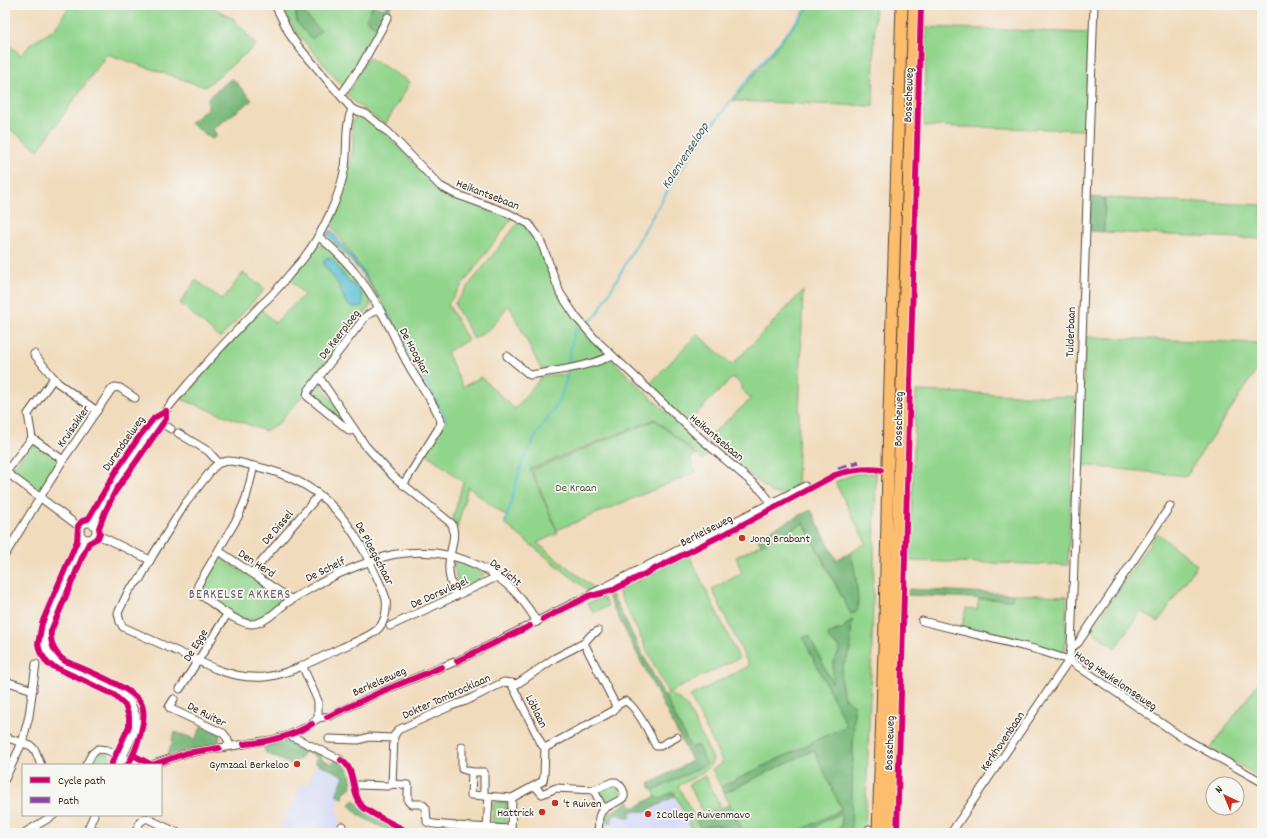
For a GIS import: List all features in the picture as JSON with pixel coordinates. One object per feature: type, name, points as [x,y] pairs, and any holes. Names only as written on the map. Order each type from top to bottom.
[{"type":"main road","name":"Bosscheweg","points":[[872,832],[885,620],[888,413],[902,5]]},
{"type":"main road","name":"Bosscheweg","points":[[888,833],[914,5]]},
{"type":"street","name":"Heikantsebaan","points":[[275,5],[283,23],[298,46],[352,109],[366,114],[388,132],[445,190],[508,213],[529,224],[538,236],[563,299],[585,328],[612,356],[699,437],[762,490],[772,504]]},
{"type":"street","name":"Tulderbaan","points":[[1069,660],[1071,648],[1094,5]]},
{"type":"street","points":[[341,95],[361,66],[388,17]]},
{"type":"street","name":"Durendaelweg","points":[[93,524],[107,496],[158,421],[218,350],[279,288],[303,258],[318,236],[327,219],[342,181],[346,153],[347,123],[352,109]]},
{"type":"street","name":"De Hoogkar","points":[[318,236],[335,251],[355,273],[379,308],[408,364],[441,421],[440,426],[403,485]]},
{"type":"street","name":"De Keerploeg","points":[[354,429],[350,431],[307,396],[308,391],[366,316],[379,308]]},
{"type":"street","points":[[34,354],[54,378],[97,411]]},
{"type":"street","points":[[507,356],[530,375],[581,367],[612,356]]},
{"type":"street","name":"De Keerploeg","points":[[319,377],[366,445],[393,476],[403,485]]},
{"type":"street","points":[[54,378],[28,414],[32,438],[63,460]]},
{"type":"street","name":"Kruisakker","points":[[5,555],[63,460],[115,387],[120,388],[135,398]]},
{"type":"street","points":[[158,421],[171,429]]},
{"type":"street","points":[[178,433],[208,451],[219,463]]},
{"type":"street","points":[[32,438],[6,473],[81,528]]},
{"type":"street","name":"De Ploegschaar","points":[[232,461],[254,466],[294,479],[319,495],[339,514],[351,528],[370,562],[386,599],[386,615],[382,624],[368,635],[282,673],[256,677],[231,674],[197,661],[130,630],[124,627],[120,622],[118,612],[129,590],[140,579],[182,508],[219,463],[232,461]]},
{"type":"street","points":[[219,551],[238,517],[246,498],[254,466]]},
{"type":"street","points":[[403,485],[452,524],[454,531],[448,564],[450,580],[456,596]]},
{"type":"street","name":"Berkelseweg","points":[[154,764],[187,753],[271,740],[289,735],[308,726],[318,718],[330,716],[385,690],[457,661],[772,504],[805,486]]},
{"type":"street","name":"De Dissel","points":[[252,573],[319,495]]},
{"type":"street","points":[[1071,648],[1078,643],[1170,506]]},
{"type":"street","points":[[83,524],[93,524],[97,529],[96,534],[91,539],[85,539],[80,534],[83,524]]},
{"type":"street","points":[[96,534],[150,560]]},
{"type":"street","points":[[85,539],[47,626],[45,644],[48,653],[60,665],[121,693],[131,703],[136,716],[135,730],[119,764]]},
{"type":"street","name":"Den Herd","points":[[219,551],[252,573],[292,600],[266,619],[257,623],[245,623],[202,596],[198,590],[198,585],[219,551]]},
{"type":"street","name":"De Zicht","points":[[370,562],[395,554],[410,552],[428,552],[450,555],[470,561],[510,587],[518,595],[537,622]]},
{"type":"street","name":"De Schelf","points":[[292,600],[333,576],[370,562]]},
{"type":"street","name":"De Dorsvlegel","points":[[390,626],[496,577]]},
{"type":"street","name":"De Egge","points":[[180,689],[228,613]]},
{"type":"street","name":"Hoog Heukelomseweg","points":[[922,621],[1038,650],[1069,660],[1180,736],[1262,782]]},
{"type":"street","name":"Löblaan","points":[[511,683],[516,684],[521,682],[555,658],[584,643],[591,635],[598,631]]},
{"type":"street","points":[[584,643],[616,706]]},
{"type":"street","name":"Kerkhovenbaan","points":[[951,833],[1069,660]]},
{"type":"street","points":[[5,779],[22,743],[29,716],[36,664]]},
{"type":"street","points":[[302,665],[318,701],[318,718]]},
{"type":"street","points":[[5,681],[33,690]]},
{"type":"street","name":"Dokter Tombrocklaan","points":[[393,738],[394,733],[414,722],[451,706],[466,702],[504,682],[511,683]]},
{"type":"street","name":"Löblaan","points":[[511,683],[542,745],[545,748]]},
{"type":"street","name":"De Ruiter","points":[[174,699],[169,707],[223,733],[230,746]]},
{"type":"street","points":[[472,772],[471,796],[512,798],[543,781],[545,748],[613,711],[616,706],[625,701],[632,705],[643,720],[656,746],[660,746],[677,737]]},
{"type":"street","points":[[289,735],[341,760]]},
{"type":"street","points":[[5,737],[31,746],[35,750],[42,764]]},
{"type":"street","points":[[329,739],[359,740],[369,737],[393,738],[392,784]]},
{"type":"street","points":[[462,747],[462,769],[472,772],[484,772],[487,828]]},
{"type":"street","points":[[87,764],[92,754],[98,749],[107,750],[136,764]]},
{"type":"street","points":[[535,786],[542,794],[556,788],[594,790],[612,782],[620,784],[625,793],[624,797],[620,801],[603,809],[599,817],[600,823],[597,833]]},
{"type":"street","points":[[358,785],[408,785],[408,801],[411,804],[422,804],[426,808],[426,822],[510,831],[512,798]]},
{"type":"street","points":[[594,790],[603,809]]},
{"type":"street","points":[[24,833],[52,816]]},
{"type":"street","points":[[94,816],[87,830],[101,833]]},
{"type":"street","points":[[135,833],[140,822],[146,818],[178,833]]},
{"type":"shaded area","points":[[317,764],[344,776],[336,794],[341,797],[335,811],[340,814],[337,833],[277,833],[302,783],[307,785]]},
{"type":"shaded area","name":"2College Ruivenmavo","points":[[672,793],[694,833],[603,833],[608,816],[629,805],[633,812]]},
{"type":"green space","points":[[70,5],[208,5],[234,19],[256,45],[205,87],[107,54],[38,150],[5,125],[5,42],[21,55],[31,44],[54,30]]},
{"type":"green space","points":[[282,5],[295,5],[297,23],[321,31],[296,5],[373,5],[366,19],[376,28],[390,5],[392,5],[344,88],[293,28]]},
{"type":"green space","points":[[295,5],[321,31],[312,39],[297,23]]},
{"type":"green space","points":[[373,5],[383,9],[386,5],[390,5],[376,28],[366,19]]},
{"type":"green space","points":[[811,5],[875,5],[873,106],[733,101]]},
{"type":"green space","points":[[926,27],[1089,33],[1085,130],[924,126]]},
{"type":"green space","points":[[368,57],[410,82],[385,125],[354,102],[347,94]]},
{"type":"green space","points":[[232,78],[252,100],[213,129],[217,136],[212,139],[190,123],[208,108],[208,98]]},
{"type":"green space","points":[[357,114],[365,117],[384,133],[402,150],[431,182],[511,217],[510,221],[448,304],[468,340],[447,352],[463,387],[481,377],[515,409],[542,376],[567,374],[569,367],[541,369],[509,305],[490,329],[474,339],[456,307],[455,303],[518,223],[521,222],[526,225],[536,237],[551,278],[606,354],[710,452],[706,457],[701,459],[655,419],[530,469],[558,533],[537,543],[595,589],[590,592],[505,524],[507,517],[468,487],[457,528],[453,518],[463,482],[426,453],[446,420],[380,298],[331,224],[353,148],[352,123]]},
{"type":"green space","points":[[1090,197],[1105,198],[1104,232],[1088,231]]},
{"type":"green space","points":[[1105,198],[1262,205],[1262,239],[1104,232]]},
{"type":"green space","points":[[316,246],[325,246],[351,272],[371,300],[371,305],[302,396],[280,422],[265,431],[181,399],[219,354],[261,309],[275,323],[304,295],[290,279]],"holes":[[[327,257],[357,288],[345,301],[339,285],[324,265],[324,261]]]},
{"type":"green space","points":[[243,273],[265,289],[220,338],[180,303],[196,280],[222,300]]},
{"type":"green space","points":[[803,291],[797,486],[788,492],[779,494],[771,492],[706,439],[750,400],[750,398],[740,388],[742,386],[733,377],[688,422],[648,386],[697,334],[732,365]]},
{"type":"green space","points":[[1085,337],[1262,343],[1262,362],[1186,476],[1080,465]]},
{"type":"green space","points":[[318,382],[349,426],[310,396],[310,392]]},
{"type":"green space","points":[[916,391],[1075,397],[1068,565],[910,561]]},
{"type":"green space","name":"De Kraan","points":[[655,420],[696,455],[690,458],[696,472],[557,530],[532,470]]},
{"type":"green space","points":[[33,443],[56,458],[58,461],[39,492],[36,492],[11,473],[12,468]]},
{"type":"green space","points":[[876,473],[865,833],[851,833],[854,710],[850,703],[844,698],[840,676],[850,651],[852,620],[841,630],[835,630],[833,644],[839,646],[839,649],[833,664],[832,683],[809,636],[804,638],[846,726],[721,787],[712,769],[722,764],[722,761],[690,696],[749,666],[712,589],[742,573],[736,557],[803,523],[851,614],[857,611],[858,598],[854,566],[850,553],[866,543],[835,482],[854,474]]},
{"type":"green space","points":[[811,510],[836,560],[850,553],[857,588],[858,609],[851,614],[804,523],[761,545],[757,537]]},
{"type":"green space","points":[[1157,533],[1197,565],[1158,622],[1141,611],[1115,648],[1091,630]]},
{"type":"green space","points":[[689,555],[739,658],[668,693],[618,591]]},
{"type":"green space","points":[[222,557],[224,560],[259,581],[259,584],[279,597],[282,597],[283,601],[265,616],[252,620],[237,616],[223,607],[204,593],[202,587],[219,558]]},
{"type":"green space","points":[[451,561],[464,564],[484,574],[480,580],[456,591],[455,589],[458,585],[454,566],[453,563],[451,564]]},
{"type":"green space","points":[[909,589],[1013,594],[1012,600],[908,595]]},
{"type":"green space","points":[[611,593],[691,748],[698,746],[707,764],[653,791],[649,784],[692,761],[607,595]]},
{"type":"green space","points":[[1013,594],[1067,596],[1065,652],[1063,655],[962,628],[966,608],[977,610],[979,599],[1012,600]]},
{"type":"green space","points":[[603,597],[608,606],[593,613],[588,603]]},
{"type":"green space","points":[[853,619],[850,648],[842,669],[841,678],[844,698],[854,705],[851,833],[820,833],[838,830],[841,825],[840,814],[823,822],[808,833],[795,833],[841,810],[814,750],[724,793],[721,787],[846,726],[803,638],[809,635],[832,683],[833,664],[838,653],[839,646],[829,640],[828,636],[831,632],[841,630]]},
{"type":"green space","points":[[1262,678],[1262,778],[1210,749]]},
{"type":"green space","points":[[668,693],[682,701],[688,708],[713,759],[708,768],[678,786],[701,829],[709,826],[722,826],[734,833],[694,833],[674,792],[658,799],[653,791],[706,763],[697,745],[691,748],[665,696]]},
{"type":"green space","points":[[202,726],[220,734],[218,745],[168,754],[173,743],[172,740],[175,732],[195,739]]},
{"type":"green space","points":[[290,738],[323,754],[321,759],[332,764],[335,760],[346,767],[350,773],[352,787],[344,792],[343,798],[336,795],[344,776],[315,762],[317,757],[304,751],[300,760],[297,759],[294,766],[266,753],[264,748],[266,745]]},
{"type":"green space","points":[[814,750],[841,808],[841,811],[795,833],[744,833],[724,793]]},
{"type":"green space","points":[[99,752],[109,754],[108,755],[111,759],[108,764],[89,764],[93,756]]},
{"type":"green space","points":[[705,776],[721,806],[704,815],[689,784]]},
{"type":"green space","points":[[613,784],[617,785],[622,796],[605,805],[603,803],[607,801],[603,793],[599,795],[599,792]]},
{"type":"green space","points":[[674,792],[675,796],[647,811],[630,811],[630,818],[617,814],[613,817],[611,823],[604,821],[605,816],[629,801],[634,808],[656,796],[658,799]]},
{"type":"green space","points":[[355,800],[364,811],[405,833],[393,833],[360,816],[349,805]]},
{"type":"green space","points":[[493,802],[507,802],[506,824],[492,824]]},
{"type":"green space","points":[[730,804],[744,833],[734,833],[724,827],[716,825],[707,826],[701,829],[696,821]]},
{"type":"green space","points":[[840,814],[841,824],[835,831],[808,833],[823,822]]},
{"type":"water","points":[[331,230],[364,273],[379,299],[360,271],[327,235]]},
{"type":"water","points":[[327,257],[332,259],[341,273],[361,293],[363,301],[362,306],[351,307],[345,301],[339,285],[324,265],[324,261]]},
{"type":"waterway","name":"Kolenvenseloop","points":[[586,322],[593,319],[597,314],[658,207],[698,145],[738,91],[810,5]]},
{"type":"waterway","points":[[382,305],[446,419]]},
{"type":"waterway","name":"Kolenvenseloop","points":[[567,367],[574,333],[578,327]]},
{"type":"waterway","name":"Kolenvenseloop","points":[[505,522],[523,461],[535,438],[560,398],[567,374]]},
{"type":"marked path","points":[[838,469],[859,462]]},
{"type":"cycle path","points":[[897,833],[921,5]]},
{"type":"cycle path","points":[[111,764],[129,726],[129,717],[125,705],[114,695],[48,664],[40,652],[38,644],[42,623],[77,541],[78,526],[82,521],[88,519],[118,468],[139,437],[154,418],[166,411]]},
{"type":"cycle path","points":[[128,764],[138,743],[143,725],[143,709],[141,703],[136,697],[118,685],[61,658],[52,644],[51,631],[89,543],[98,538],[100,533],[99,528],[115,492],[166,419],[166,411]]},
{"type":"cycle path","points":[[543,619],[591,595],[613,590],[742,525],[835,475],[858,470],[881,470]]},
{"type":"cycle path","points":[[457,661],[530,626]]},
{"type":"cycle path","points":[[327,717],[385,690],[442,667]]},
{"type":"cycle path","points":[[244,744],[279,738],[304,729],[312,724]]},
{"type":"cycle path","points":[[155,764],[187,753],[219,748]]},
{"type":"cycle path","points":[[133,755],[150,764]]},
{"type":"cycle path","points":[[341,760],[346,764],[352,775],[356,794],[362,806],[377,816],[410,833]]},
{"type":"place","name":"Jong Brabant","points":[[742,538]]},
{"type":"place","name":"Gymzaal Berkeloo","points":[[297,764]]},
{"type":"place","name":"'t Ruiven","points":[[555,803]]},
{"type":"place","name":"Hattrick","points":[[542,812]]},
{"type":"place","name":"2College Ruivenmavo","points":[[648,814]]},
{"type":"district","name":"BERKELSE AKKERS","points":[[240,593]]}]
